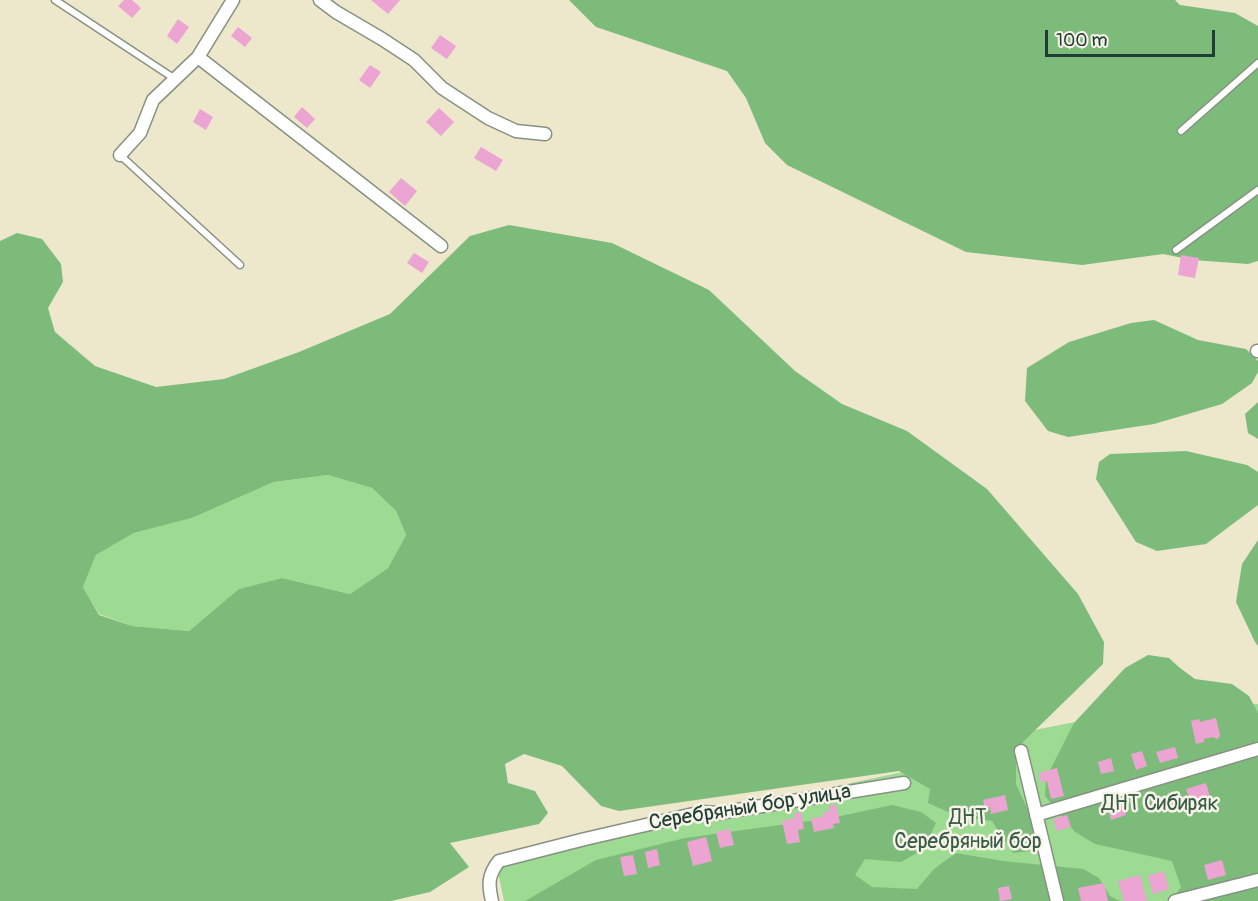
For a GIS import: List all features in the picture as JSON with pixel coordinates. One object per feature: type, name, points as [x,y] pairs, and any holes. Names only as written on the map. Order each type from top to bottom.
[{"type":"street","points":[[120,155],[140,133],[153,100],[198,57],[233,0]]},
{"type":"street","points":[[320,0],[414,60],[442,88],[488,118],[516,131],[545,134]]},
{"type":"street","points":[[198,57],[441,246]]},
{"type":"street","points":[[1036,815],[1258,748]]},
{"type":"street","points":[[1021,751],[1057,901]]},
{"type":"street","name":"Серебряный бор улица","points":[[492,901],[489,885],[492,869],[499,861],[702,812],[719,813],[904,783]]},
{"type":"street","points":[[1175,901],[1258,880]]},
{"type":"lane","points":[[56,0],[175,79]]},
{"type":"lane","points":[[1181,131],[1258,63]]},
{"type":"lane","points":[[120,155],[240,265]]},
{"type":"lane","points":[[1176,250],[1258,190]]},
{"type":"green space","points":[[569,0],[1175,0],[1180,5],[1235,13],[1258,26],[1258,261],[1248,264],[1193,260],[1163,254],[1082,265],[966,252],[787,165],[765,143],[746,98],[727,71],[596,27]]},
{"type":"green space","points":[[509,225],[612,243],[709,290],[795,371],[842,404],[907,431],[987,489],[1078,594],[1104,642],[1103,664],[1023,742],[1016,755],[1016,784],[1036,828],[1031,851],[1013,853],[992,821],[957,816],[928,803],[930,789],[899,771],[619,811],[601,806],[562,766],[524,754],[505,764],[508,783],[535,791],[548,813],[539,824],[450,843],[469,867],[430,892],[391,901],[0,901],[0,241],[17,233],[42,239],[61,264],[63,282],[48,308],[55,332],[95,366],[156,387],[224,379],[299,352],[390,314],[470,236]],"holes":[[[328,475],[372,488],[396,511],[406,535],[388,568],[350,594],[282,578],[239,589],[189,631],[132,626],[99,615],[83,587],[96,555],[134,533],[192,518],[274,482]]]},
{"type":"green space","points":[[1154,320],[1198,340],[1246,349],[1258,361],[1258,372],[1252,383],[1222,404],[1154,424],[1068,437],[1048,431],[1025,401],[1027,368],[1069,342],[1131,323]]},
{"type":"green space","points":[[1258,402],[1258,439],[1248,433],[1245,414]]},
{"type":"green space","points":[[1186,451],[1247,465],[1258,472],[1258,505],[1206,544],[1157,551],[1136,542],[1096,479],[1099,462],[1110,454]]},
{"type":"green space","points":[[328,475],[372,488],[396,511],[406,535],[388,568],[350,594],[282,578],[240,589],[189,631],[132,626],[99,614],[83,587],[96,555],[134,533],[192,518],[274,482]]},
{"type":"green space","points":[[1258,540],[1258,646],[1236,602],[1242,564]]},
{"type":"green space","name":"ДНТ Сибиряк","points":[[1148,655],[1169,658],[1195,679],[1232,684],[1249,696],[1258,713],[1258,901],[1171,901],[1181,887],[1172,861],[1095,844],[1075,832],[1045,796],[1046,778],[1074,723],[1125,668]]},
{"type":"green space","name":"ДНТ Серебряный бор","points":[[1193,699],[1258,704],[1258,901],[504,901],[495,858],[1022,747],[1019,733]]},
{"type":"green space","points":[[892,805],[921,812],[936,823],[924,849],[901,862],[865,859],[855,875],[872,887],[917,889],[934,869],[956,853],[1003,861],[1083,869],[1099,878],[1110,896],[1120,901],[525,901],[596,860],[685,838],[831,818]]},
{"type":"building","points":[[124,0],[132,0],[141,8],[132,18],[118,6]]},
{"type":"building","points":[[371,0],[400,0],[388,14]]},
{"type":"building","points":[[178,19],[189,27],[177,44],[167,36]]},
{"type":"building","points":[[238,27],[252,38],[245,47],[231,36]]},
{"type":"building","points":[[440,35],[456,46],[447,59],[431,48]]},
{"type":"building","points":[[370,65],[381,72],[370,88],[359,80]]},
{"type":"building","points":[[302,107],[315,119],[307,128],[294,117]]},
{"type":"building","points":[[439,108],[454,122],[441,136],[426,122]]},
{"type":"building","points":[[200,109],[213,117],[206,130],[193,122]]},
{"type":"building","points":[[481,147],[503,160],[496,171],[474,158]]},
{"type":"building","points":[[401,178],[417,191],[405,206],[389,192]]},
{"type":"building","points":[[414,253],[429,262],[422,273],[407,263]]},
{"type":"building","points":[[1181,255],[1199,258],[1195,278],[1178,275]]},
{"type":"building","points":[[1216,718],[1219,738],[1204,739],[1204,742],[1196,744],[1191,721],[1199,719],[1200,722]]},
{"type":"building","points":[[1175,747],[1178,758],[1160,763],[1156,752]]},
{"type":"building","points":[[1142,751],[1147,766],[1136,770],[1131,754]]},
{"type":"building","points":[[1111,758],[1114,771],[1101,774],[1098,762]]},
{"type":"building","points":[[1057,768],[1064,796],[1051,799],[1047,781],[1041,783],[1039,773]]},
{"type":"building","points":[[1206,783],[1211,800],[1192,805],[1186,789]]},
{"type":"building","points":[[1005,795],[1008,810],[991,814],[990,807],[985,809],[983,800]]},
{"type":"building","points":[[1121,801],[1126,815],[1111,820],[1107,805]]},
{"type":"building","points":[[836,804],[840,823],[833,824],[834,828],[814,832],[811,819],[824,816],[823,812],[830,811],[829,806]]},
{"type":"building","points":[[801,812],[804,829],[798,830],[800,842],[787,844],[782,821],[795,818],[794,813]]},
{"type":"building","points":[[1067,815],[1071,827],[1057,831],[1053,819]]},
{"type":"building","points":[[730,829],[734,845],[720,848],[716,832]]},
{"type":"building","points":[[706,837],[712,861],[693,866],[687,842]]},
{"type":"building","points":[[657,849],[660,865],[648,868],[645,852]]},
{"type":"building","points":[[633,855],[637,874],[624,876],[620,857]]},
{"type":"building","points":[[1222,860],[1226,875],[1208,880],[1204,865]]},
{"type":"building","points":[[1164,871],[1169,889],[1153,894],[1148,876]]},
{"type":"building","points":[[1140,875],[1147,901],[1124,901],[1118,881]]},
{"type":"building","points":[[1104,883],[1108,901],[1081,901],[1078,888]]},
{"type":"building","points":[[1009,886],[1012,899],[1000,901],[998,888]]}]
